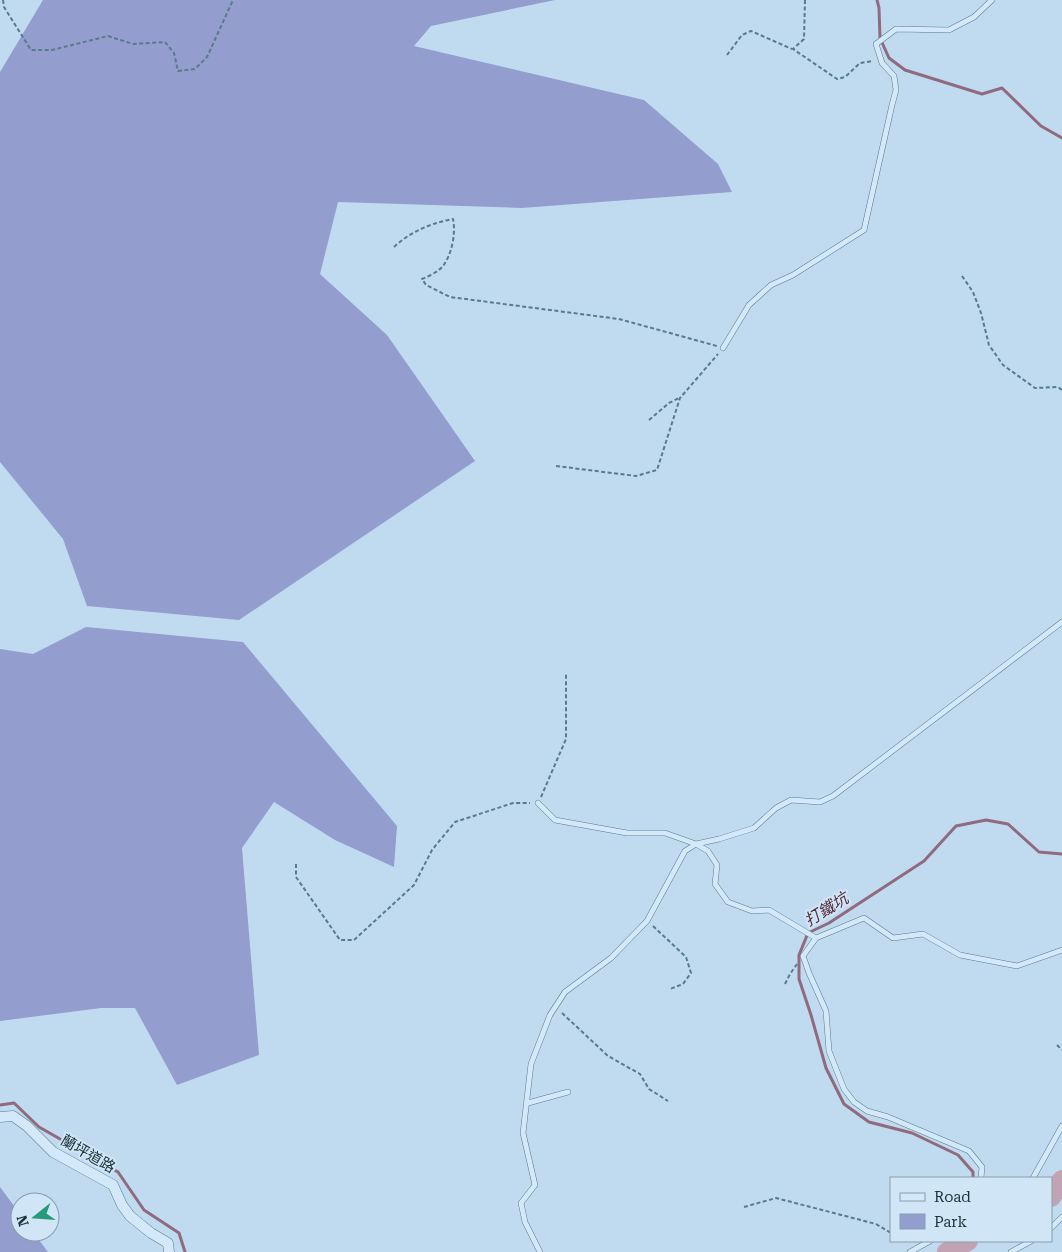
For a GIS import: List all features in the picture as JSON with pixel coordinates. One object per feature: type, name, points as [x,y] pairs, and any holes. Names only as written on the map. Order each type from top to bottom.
[{"type":"street","name":"蘭坪道路","points":[[0,1117],[13,1116],[27,1126],[53,1152],[113,1185],[122,1205],[130,1216],[151,1233],[168,1243],[168,1252]]},
{"type":"lane","points":[[723,348],[749,305],[770,285],[792,275],[864,230],[896,90],[894,76],[882,63],[876,44],[896,29],[949,30],[974,17],[992,0]]},
{"type":"lane","points":[[540,1252],[525,1222],[522,1203],[535,1185],[523,1133],[528,1103],[531,1064],[550,1015],[565,992],[611,958],[647,921],[685,850],[696,844],[754,828],[776,808],[790,800],[820,802],[833,796],[1062,622]]},
{"type":"lane","points":[[538,803],[555,820],[627,833],[665,833],[696,844],[708,851],[717,865],[715,884],[728,902],[752,911],[769,910],[816,938]]},
{"type":"lane","points":[[981,1177],[982,1167],[969,1151],[888,1117],[867,1111],[849,1096],[844,1089],[829,1050],[826,1011],[808,973],[803,956],[816,938],[864,918],[893,938],[922,934],[960,955],[1017,966],[1062,950]]},
{"type":"lane","points":[[528,1103],[568,1092]]},
{"type":"lane","points":[[1034,1177],[1062,1126]]},
{"type":"lane","points":[[1052,1227],[1062,1217]]},
{"type":"lane","points":[[910,1252],[928,1242]]},
{"type":"lane","points":[[1011,1252],[1029,1242]]},
{"type":"path","points":[[4,0],[4,7],[31,50],[52,50],[108,36],[133,44],[165,42],[174,53],[178,71],[195,69],[207,57],[233,0]]},
{"type":"path","points":[[793,49],[804,39],[805,0]]},
{"type":"path","points":[[727,55],[742,35],[751,31],[793,49],[837,79],[846,77],[860,63],[881,60]]},
{"type":"path","points":[[394,247],[405,237],[437,222],[453,219],[455,228],[450,251],[443,266],[422,279],[426,285],[450,297],[619,319],[723,348],[680,398],[656,470],[636,476],[556,466]]},
{"type":"path","points":[[962,276],[973,292],[981,313],[989,345],[1003,364],[1035,388],[1058,387],[1062,390]]},
{"type":"path","points":[[649,420],[669,403],[680,398]]},
{"type":"path","points":[[296,864],[296,877],[340,940],[354,940],[414,885],[432,850],[455,822],[513,803],[538,803],[566,739],[566,674]]},
{"type":"path","points":[[647,921],[686,957],[691,973],[683,984],[670,989]]},
{"type":"path","points":[[785,984],[803,956]]},
{"type":"path","points":[[556,1006],[608,1056],[640,1074],[649,1089],[668,1102]]},
{"type":"path","points":[[1057,1045],[1062,1050]]},
{"type":"path","points":[[744,1207],[776,1198],[876,1224],[890,1232]]},
{"type":"green space","points":[[43,0],[555,0],[431,26],[414,46],[644,100],[718,164],[732,192],[522,208],[338,202],[320,274],[387,335],[475,461],[239,620],[87,606],[63,539],[0,462],[0,72]]},
{"type":"green space","points":[[86,627],[243,642],[397,826],[394,867],[335,840],[274,802],[242,848],[259,1055],[177,1085],[135,1008],[101,1008],[0,1021],[0,649],[33,654]]},
{"type":"green space","points":[[0,1187],[10,1200],[10,1242],[40,1242],[48,1252],[0,1252]]},
{"type":"waterway","points":[[877,0],[880,38],[889,58],[905,70],[982,94],[1002,88],[1041,126],[1062,138]]},
{"type":"waterway","name":"打鐵坑","points":[[973,1177],[973,1172],[958,1155],[912,1133],[869,1122],[844,1104],[826,1068],[799,979],[799,955],[808,933],[829,923],[924,861],[956,826],[986,820],[1008,824],[1039,852],[1062,854]]},
{"type":"waterway","points":[[0,1105],[14,1103],[39,1127],[118,1172],[144,1210],[179,1233],[185,1252]]},
{"type":"waterway","points":[[1052,1195],[1062,1180]]},
{"type":"waterway","points":[[947,1252],[966,1242]]}]
